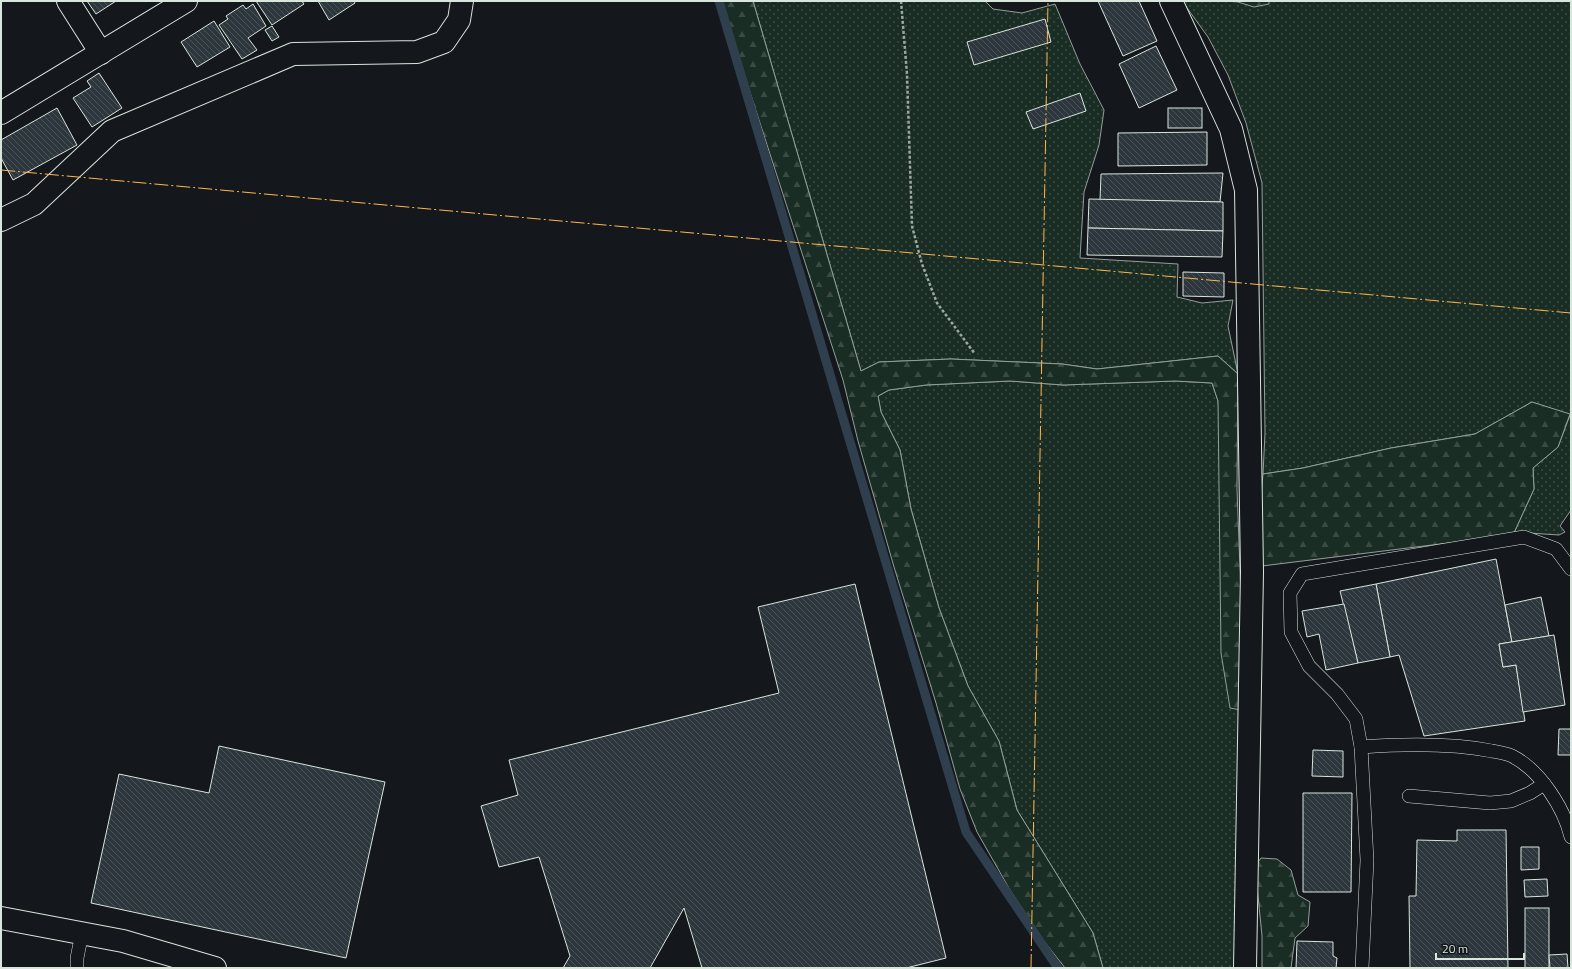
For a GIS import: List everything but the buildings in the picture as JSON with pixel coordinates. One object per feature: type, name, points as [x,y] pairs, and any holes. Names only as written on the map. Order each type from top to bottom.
[{"type":"street","points":[[68,1],[101,53]]},
{"type":"street","points":[[1,113],[186,1]]},
{"type":"street","points":[[1,220],[34,204],[112,131],[293,54],[417,52],[444,42],[459,20],[462,1]]},
{"type":"street","points":[[1170,1],[1231,129],[1246,190],[1252,572],[1245,968]]},
{"type":"street","points":[[1,918],[123,941],[215,968]]},
{"type":"lane","points":[[1362,968],[1367,860],[1361,746],[1356,719],[1337,694],[1309,666],[1291,632],[1290,593],[1302,574],[1524,537],[1556,549],[1571,569]]},
{"type":"lane","points":[[1361,746],[1389,745],[1472,747],[1511,755],[1531,768],[1558,803],[1571,837]]},
{"type":"lane","points":[[1409,796],[1490,803],[1511,801],[1530,793],[1544,784]]},
{"type":"lane","points":[[78,968],[77,958],[82,933]]},
{"type":"path","points":[[901,1],[907,74],[912,226],[922,264],[937,303],[975,354]]},
{"type":"green space","points":[[722,1],[753,1],[861,371],[879,362],[951,359],[1062,364],[1097,369],[1218,356],[1238,374],[1237,489],[1242,623],[1241,710],[1230,708],[1221,653],[1218,401],[1212,383],[1175,381],[1063,385],[1010,381],[926,385],[889,390],[878,396],[881,412],[900,450],[911,509],[939,608],[968,686],[999,741],[1017,810],[1093,933],[1103,968],[1065,968],[1044,941],[1010,890],[977,832],[960,789],[936,703],[894,567],[858,441],[843,380]]},
{"type":"green space","points":[[753,1],[985,1],[993,9],[1022,13],[1055,4],[1080,64],[1104,110],[1099,145],[1084,192],[1080,258],[1178,264],[1177,297],[1202,303],[1233,300],[1228,326],[1238,374],[1218,356],[1097,369],[1062,364],[951,359],[879,362],[861,371]]},
{"type":"green space","points":[[1182,1],[1571,1],[1571,510],[1560,526],[1565,532],[1559,535],[1529,533],[1513,535],[1534,489],[1533,468],[1558,447],[1570,415],[1532,402],[1475,434],[1391,448],[1303,468],[1263,474],[1265,433],[1262,183],[1246,123],[1228,75],[1208,37]]},
{"type":"green space","points":[[1229,1],[1269,1],[1269,4],[1254,7]]},
{"type":"green space","points":[[1010,381],[1063,385],[1175,381],[1212,383],[1218,401],[1241,710],[1238,968],[1103,968],[1093,933],[1017,810],[999,741],[968,686],[939,608],[911,509],[900,450],[881,412],[878,396],[889,390],[926,385]]},
{"type":"green space","points":[[1532,402],[1570,414],[1558,447],[1533,468],[1534,489],[1513,535],[1262,566],[1257,540],[1263,474],[1303,468],[1391,448],[1475,434]]},
{"type":"green space","points":[[1261,858],[1277,859],[1291,870],[1298,895],[1310,902],[1308,926],[1295,938],[1291,968],[1262,968],[1262,936],[1255,866]]},
{"type":"waterway","points":[[719,1],[966,832],[1058,968]]},
{"type":"power","points":[[1031,968],[1048,1]]},
{"type":"power","points":[[1,170],[1571,313]]}]
